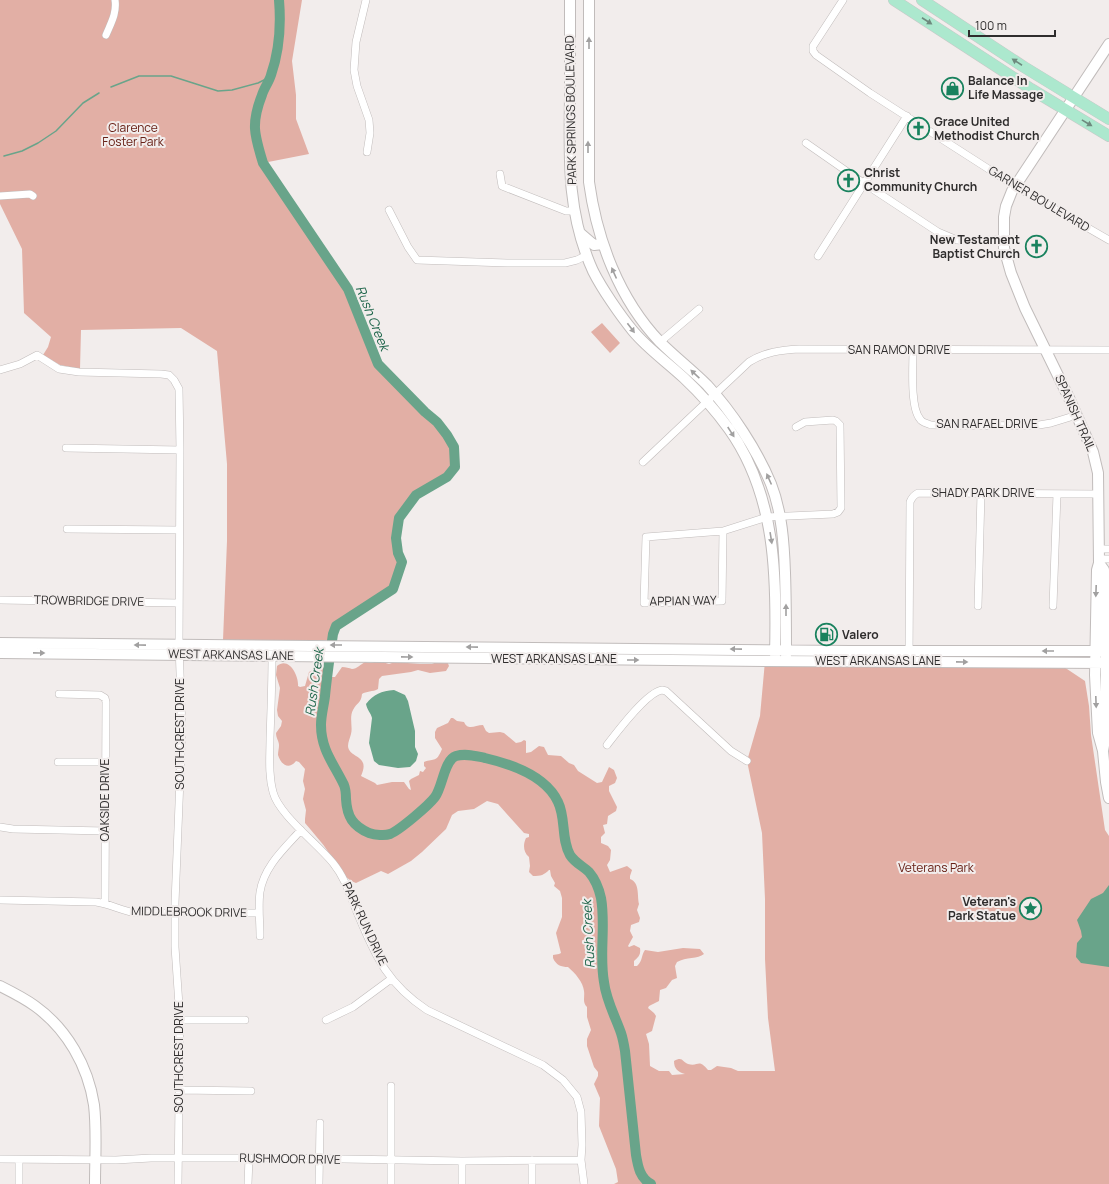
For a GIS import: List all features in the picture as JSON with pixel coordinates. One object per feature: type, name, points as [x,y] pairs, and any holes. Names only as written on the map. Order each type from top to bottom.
[{"type":"main road","name":"PARK SPRINGS BOULEVARD","points":[[570,0],[570,174],[574,212],[580,233],[593,271],[634,332],[682,377],[729,429],[743,452],[757,481],[767,517],[773,551],[780,649]]},
{"type":"main road","name":"PARK SPRINGS BOULEVARD","points":[[589,0],[589,182],[602,244],[617,280],[627,297],[660,342],[715,394],[730,413],[763,467],[772,486],[780,517],[784,546],[780,661]]},
{"type":"main road","points":[[894,0],[1031,89],[1109,136]]},
{"type":"main road","points":[[922,0],[1024,67],[1109,120]]},
{"type":"main road","name":"SPANISH TRAIL","points":[[1103,751],[1106,734],[1107,651],[1103,560],[1104,549],[1096,462],[1077,415],[1025,308],[1011,273],[1003,239],[1006,206],[1015,186],[1109,44]]},
{"type":"main road","points":[[570,78],[589,78]]},
{"type":"main road","points":[[580,233],[594,245],[602,244]]},
{"type":"main road","name":"SPANISH TRAIL","points":[[1103,560],[1097,570],[1095,663],[1098,734],[1103,751],[1109,798]]},
{"type":"main road","name":"WEST ARKANSAS LANE","points":[[0,643],[179,650],[272,656],[780,661],[1107,651]]},
{"type":"main road","name":"WEST ARKANSAS LANE","points":[[0,653],[179,650],[303,645],[368,645],[780,649],[909,656],[1107,663]]},
{"type":"main road","points":[[0,986],[26,1000],[45,1014],[59,1028],[79,1056],[90,1085],[94,1104],[95,1184]]},
{"type":"street","points":[[106,35],[115,13],[115,0]]},
{"type":"street","points":[[366,0],[356,42],[354,70],[356,86],[370,120],[370,133],[367,152]]},
{"type":"street","name":"GARNER BOULEVARD","points":[[843,0],[813,46],[816,55],[870,93],[1015,186],[1109,240]]},
{"type":"street","points":[[818,256],[907,116]]},
{"type":"street","points":[[806,143],[938,232],[957,240],[969,241],[1003,239]]},
{"type":"street","points":[[500,174],[502,186],[566,211],[574,212]]},
{"type":"street","points":[[0,196],[30,194],[33,196]]},
{"type":"street","points":[[388,210],[408,247],[417,260],[565,263],[578,260],[588,255]]},
{"type":"street","points":[[660,342],[700,309]]},
{"type":"street","name":"SAN RAMON DRIVE","points":[[642,462],[749,362],[758,356],[774,351],[800,349],[1109,350]]},
{"type":"street","name":"SAN RAFAEL DRIVE","points":[[913,350],[914,403],[916,413],[922,422],[931,425],[1033,426],[1051,423],[1077,415]]},
{"type":"street","name":"SOUTHCREST DRIVE","points":[[0,370],[20,364],[37,355],[59,369],[79,372],[168,375],[174,380],[179,389],[179,650],[182,729],[175,913],[175,947],[180,1020],[178,1184]]},
{"type":"street","name":"APPIAN WAY","points":[[723,531],[722,601],[644,603],[646,537],[723,531],[767,517],[833,514],[838,512],[842,504],[840,425],[833,420],[805,422],[796,427]]},
{"type":"street","points":[[66,448],[180,450]]},
{"type":"street","name":"SHADY PARK DRIVE","points":[[909,656],[911,498],[918,493],[1099,494]]},
{"type":"street","points":[[978,606],[981,493]]},
{"type":"street","points":[[1053,606],[1057,494]]},
{"type":"street","points":[[67,529],[179,530]]},
{"type":"street","name":"TROWBRIDGE DRIVE","points":[[0,600],[179,603]]},
{"type":"street","name":"PARK RUN DRIVE","points":[[272,656],[270,782],[277,803],[301,830],[325,853],[341,874],[349,889],[359,917],[376,954],[391,979],[412,1000],[428,1010],[543,1065],[563,1080],[576,1097],[581,1112],[581,1160],[584,1184]]},
{"type":"street","points":[[607,745],[630,716],[655,693],[662,690],[666,691],[731,751],[747,761]]},
{"type":"street","name":"OAKSIDE DRIVE","points":[[59,694],[100,695],[105,698],[106,702],[105,903]]},
{"type":"street","points":[[58,762],[105,762]]},
{"type":"street","points":[[0,827],[13,829],[105,831]]},
{"type":"street","points":[[260,936],[260,892],[266,872],[301,830]]},
{"type":"street","name":"MIDDLEBROOK DRIVE","points":[[0,900],[96,902],[105,903],[125,911],[136,913],[259,913]]},
{"type":"street","points":[[326,1020],[353,1007],[391,979]]},
{"type":"street","points":[[180,1020],[245,1020]]},
{"type":"street","points":[[391,1086],[391,1184]]},
{"type":"street","points":[[179,1090],[251,1091]]},
{"type":"street","points":[[319,1184],[320,1123]]},
{"type":"street","points":[[248,1184],[249,1158]]},
{"type":"street","name":"RUSHMOOR DRIVE","points":[[0,1159],[95,1160],[249,1158],[581,1160]]},
{"type":"street","points":[[18,1184],[19,1160]]},
{"type":"street","points":[[462,1160],[462,1184]]},
{"type":"street","points":[[532,1160],[532,1184]]},
{"type":"green space","name":"Clarence Foster Park","points":[[0,0],[302,0],[292,61],[296,95],[296,119],[309,154],[263,163],[348,289],[378,364],[425,412],[437,422],[447,435],[454,447],[455,467],[447,477],[416,495],[399,518],[396,538],[398,553],[402,562],[393,589],[336,626],[332,640],[223,640],[227,541],[227,464],[217,351],[181,328],[81,330],[80,369],[60,365],[43,355],[48,347],[51,337],[24,313],[22,249],[0,204]]},
{"type":"green space","points":[[602,323],[620,343],[610,353],[591,332]]},
{"type":"green space","name":"Veterans Park","points":[[379,661],[389,664],[395,662],[432,664],[439,661],[447,661],[449,666],[446,671],[430,673],[418,670],[382,676],[379,679],[378,689],[362,694],[361,700],[354,707],[348,743],[349,750],[362,760],[363,769],[361,776],[377,785],[392,782],[404,782],[411,790],[409,781],[419,775],[420,771],[423,772],[426,768],[424,766],[424,762],[437,758],[442,749],[435,738],[437,728],[448,723],[451,718],[464,722],[470,727],[483,725],[489,733],[504,733],[516,743],[524,740],[526,741],[526,753],[531,752],[539,746],[544,747],[548,755],[561,756],[569,763],[574,765],[578,771],[597,783],[602,782],[609,767],[614,770],[617,778],[615,783],[609,786],[609,791],[617,807],[616,811],[608,816],[607,824],[603,825],[605,833],[601,837],[601,843],[608,846],[611,850],[610,860],[607,865],[610,872],[627,866],[632,870],[630,879],[637,886],[639,904],[637,910],[640,918],[639,922],[631,925],[630,931],[633,937],[628,946],[634,945],[640,948],[640,954],[634,961],[634,966],[639,964],[645,950],[658,952],[683,948],[700,949],[704,954],[699,957],[684,959],[677,962],[675,966],[677,978],[672,980],[666,988],[660,990],[659,1001],[648,1008],[656,1016],[652,1031],[646,1034],[649,1044],[650,1066],[659,1071],[669,1071],[672,1075],[685,1074],[678,1071],[675,1066],[674,1061],[679,1059],[692,1065],[702,1064],[708,1070],[711,1070],[717,1066],[731,1068],[738,1071],[775,1071],[768,1018],[762,833],[747,761],[760,716],[765,661],[1058,663],[1085,681],[1089,706],[1091,735],[1105,830],[1109,836],[1109,1184],[614,1184],[618,1182],[616,1169],[599,1126],[600,1098],[594,1084],[598,1076],[598,1072],[594,1067],[587,1046],[587,1039],[591,1030],[587,1017],[587,1007],[584,1001],[582,984],[571,969],[559,965],[553,958],[553,955],[561,953],[556,933],[562,917],[562,898],[560,891],[554,886],[555,883],[551,876],[550,870],[538,876],[533,876],[529,872],[529,857],[526,853],[524,843],[526,838],[529,837],[529,834],[524,833],[498,804],[487,801],[474,809],[458,811],[452,815],[446,829],[411,861],[388,874],[381,871],[356,883],[347,878],[305,823],[306,810],[303,799],[305,789],[303,781],[305,769],[299,762],[296,761],[288,766],[283,764],[278,755],[279,744],[276,733],[281,726],[282,721],[278,716],[277,710],[280,688],[276,675],[277,666],[281,664],[289,665],[297,677],[298,686],[300,687],[305,686],[309,672],[320,666],[325,668],[331,677],[335,677],[342,667],[354,669],[365,662],[371,663]]},
{"type":"shaded area","points":[[394,690],[405,695],[408,701],[415,731],[415,747],[418,754],[416,761],[410,767],[398,768],[379,765],[374,761],[369,743],[372,718],[366,704],[378,694],[385,691]]},
{"type":"shaded area","points":[[1109,885],[1109,967],[1081,963],[1076,957],[1077,943],[1082,937],[1077,920],[1091,899],[1103,893]]},
{"type":"waterway","name":"Rush Creek","points":[[279,0],[280,19],[278,47],[274,66],[263,92],[255,121],[256,136],[263,163],[348,289],[378,364],[425,412],[437,422],[454,447],[455,467],[447,477],[416,495],[399,518],[396,538],[398,553],[402,562],[393,589],[336,626],[333,634],[325,699],[321,718],[323,742],[344,785],[349,816],[355,824],[371,834],[383,835],[395,832],[421,811],[432,801],[438,792],[446,768],[452,758],[460,755],[485,758],[527,772],[545,785],[552,793],[558,802],[562,815],[567,849],[574,860],[591,875],[600,895],[603,919],[602,950],[605,989],[624,1044],[638,1164],[644,1179],[651,1184]]},
{"type":"waterway","points":[[111,87],[139,76],[171,76],[218,91],[232,90],[258,83],[270,77]]},
{"type":"waterway","points":[[4,156],[22,151],[38,143],[56,131],[83,103],[99,93]]},
{"type":"place","name":"Balance In Life Massage","points":[[953,88]]},
{"type":"place","name":"Grace United Methodist Church","points":[[918,129]]},
{"type":"place","name":"Christ Community Church","points":[[848,180]]},
{"type":"place","name":"New Testament Baptist Church","points":[[1036,247]]},
{"type":"place","name":"Valero","points":[[827,635]]},
{"type":"place","name":"Veteran's Park Statue","points":[[1031,909]]}]
